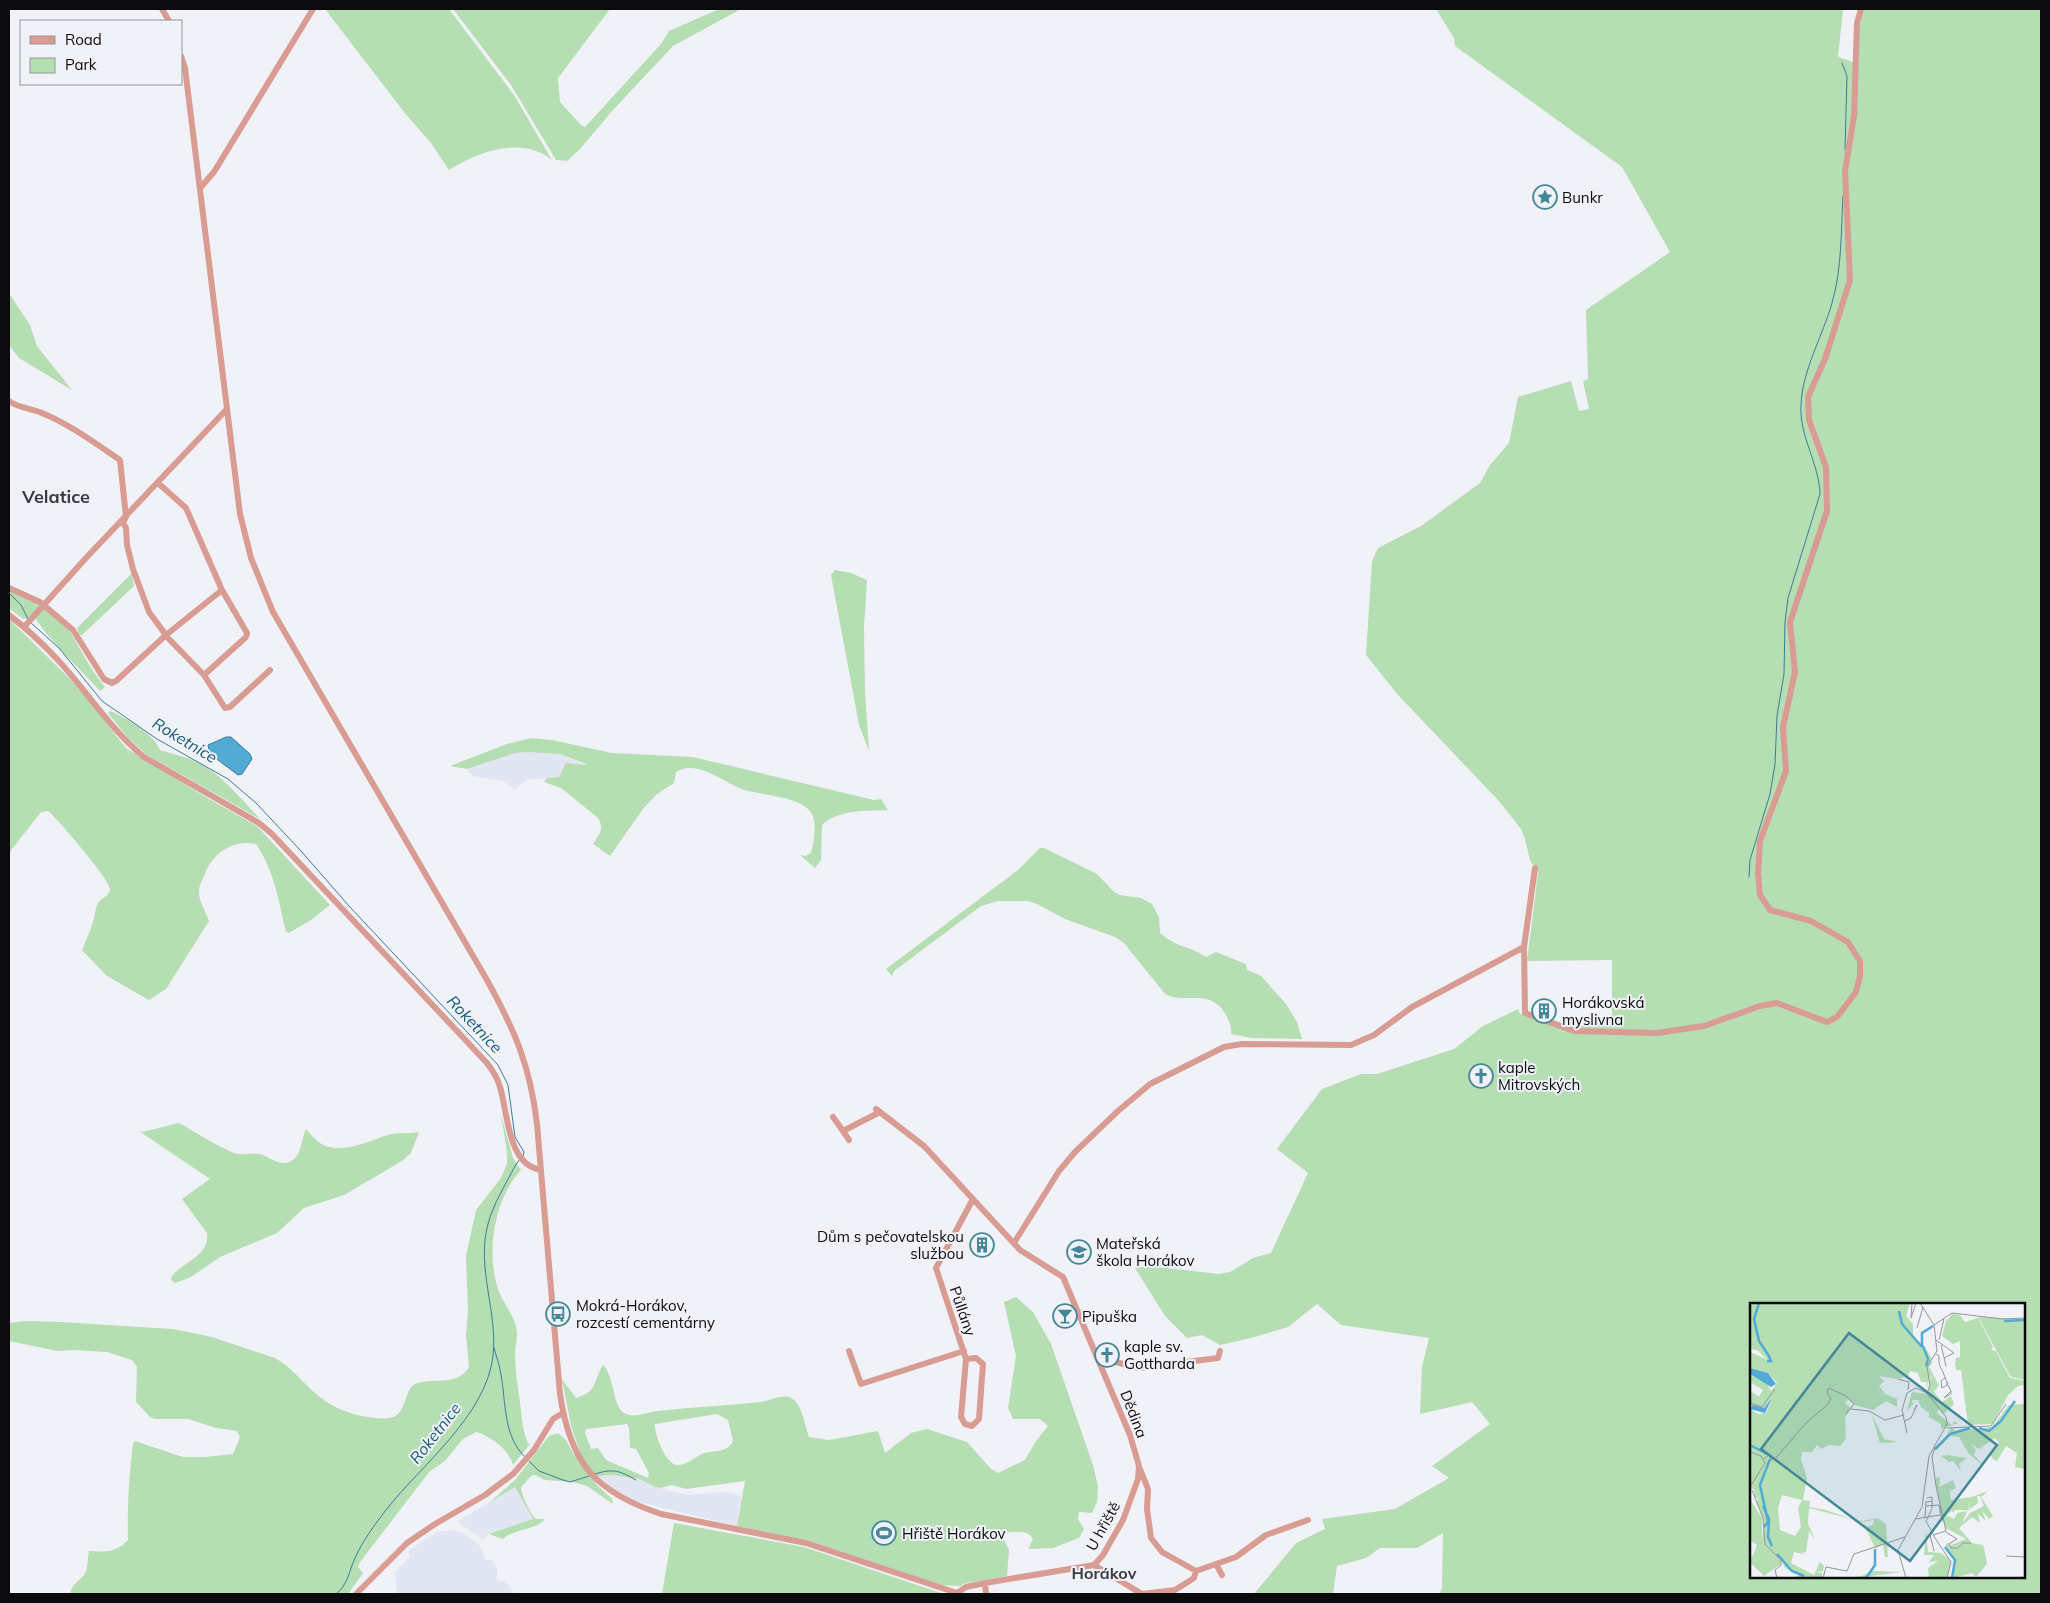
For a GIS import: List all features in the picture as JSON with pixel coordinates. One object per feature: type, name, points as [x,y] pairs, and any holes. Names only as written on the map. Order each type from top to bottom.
[{"type":"street","points":[[162,9],[168,20]]},
{"type":"street","points":[[201,187],[214,172],[313,9]]},
{"type":"street","points":[[1535,868],[1524,947],[1525,1014],[1574,1031],[1657,1033],[1704,1026],[1760,1006],[1777,1003],[1827,1022],[1837,1017],[1856,992],[1860,976],[1860,961],[1848,942],[1810,921],[1770,910],[1760,895],[1758,873],[1760,840],[1786,771],[1783,727],[1795,672],[1790,622],[1827,511],[1826,467],[1809,420],[1808,397],[1825,359],[1850,280],[1845,171],[1854,116],[1857,24],[1861,9]]},
{"type":"street","points":[[182,58],[186,68],[240,514],[257,575],[273,612],[509,1020],[525,1058],[536,1117],[558,1378],[563,1413],[573,1445],[592,1475],[622,1498],[661,1514],[806,1543],[958,1594]]},
{"type":"street","points":[[9,401],[14,405],[42,412],[120,460],[126,517],[123,523],[138,588],[149,612],[166,635],[204,674],[225,708],[230,707],[270,670]]},
{"type":"street","points":[[28,623],[228,409]]},
{"type":"street","points":[[158,483],[186,508],[222,590],[248,634],[204,674]]},
{"type":"street","points":[[9,588],[44,605],[73,630],[104,679],[108,682],[116,681],[166,635],[222,590]]},
{"type":"street","points":[[9,615],[28,623],[133,748],[144,757],[259,823],[272,834],[489,1066],[498,1080],[509,1134],[519,1154],[532,1167],[541,1170]]},
{"type":"street","points":[[843,1132],[878,1111],[924,1146],[1014,1243],[1059,1171],[1075,1152],[1150,1084],[1224,1047],[1242,1044],[1351,1045],[1374,1035],[1415,1005],[1524,947]]},
{"type":"street","points":[[833,1117],[849,1140]]},
{"type":"street","name":"Půllány","points":[[966,1359],[976,1358],[984,1364],[979,1420],[975,1425],[968,1426],[961,1417],[966,1359],[936,1268],[973,1199]]},
{"type":"street","name":"Dědina","points":[[1014,1243],[1020,1250],[1063,1277],[1130,1435],[1139,1466],[1138,1479]]},
{"type":"street","name":"Půllány","points":[[849,1351],[861,1384],[964,1351]]},
{"type":"street","points":[[1101,1364],[1112,1361],[1138,1368],[1218,1358],[1220,1351]]},
{"type":"street","points":[[356,1594],[407,1543],[489,1492],[524,1463],[553,1419],[563,1413]]},
{"type":"street","points":[[1139,1466],[1148,1489],[1147,1508],[1151,1538],[1162,1552],[1196,1571],[1236,1557],[1266,1535],[1308,1520]]},
{"type":"street","name":"U hřiště","points":[[958,1594],[966,1587],[1094,1565],[1103,1555],[1123,1520],[1138,1479]]},
{"type":"street","points":[[1216,1564],[1222,1575]]},
{"type":"street","points":[[1094,1565],[1142,1594],[1175,1590],[1194,1578],[1196,1571]]},
{"type":"street","points":[[985,1584],[986,1594]]},
{"type":"shaded area","points":[[515,753],[560,754],[586,765],[559,777],[527,780],[515,789],[503,781],[472,776],[467,769]]},
{"type":"shaded area","points":[[611,1475],[640,1479],[655,1487],[688,1495],[724,1492],[738,1495],[741,1498],[737,1526],[639,1502],[621,1494],[598,1476]]},
{"type":"shaded area","points":[[515,1487],[533,1519],[488,1534],[484,1540],[460,1524],[459,1520]]},
{"type":"shaded area","points":[[452,1530],[465,1534],[479,1545],[486,1560],[492,1560],[497,1568],[497,1578],[500,1582],[505,1580],[515,1594],[397,1594],[395,1572],[410,1557],[408,1551],[436,1532]]},
{"type":"green space","points":[[325,9],[449,9],[514,95],[552,160],[527,148],[514,147],[486,152],[449,170],[431,143],[404,112]]},
{"type":"green space","points":[[453,9],[610,9],[558,78],[560,102],[585,127],[661,44],[669,31],[719,9],[741,9],[673,46],[567,161],[556,160],[511,85]]},
{"type":"green space","points":[[1436,9],[1843,9],[1838,57],[1853,62],[1863,9],[2041,9],[2041,1594],[1439,1594],[1442,1588],[1443,1533],[1417,1548],[1380,1548],[1366,1558],[1337,1566],[1333,1594],[1254,1594],[1296,1543],[1325,1529],[1322,1519],[1395,1509],[1449,1478],[1432,1466],[1490,1424],[1472,1402],[1420,1414],[1422,1367],[1429,1338],[1341,1325],[1317,1304],[1288,1327],[1255,1337],[1220,1345],[1202,1335],[1187,1338],[1165,1316],[1135,1268],[1148,1266],[1219,1274],[1230,1272],[1253,1258],[1271,1253],[1308,1173],[1277,1149],[1322,1089],[1361,1074],[1377,1074],[1454,1049],[1483,1026],[1518,1009],[1520,1014],[1533,1014],[1572,1026],[1612,1026],[1612,960],[1527,961],[1538,873],[1530,860],[1521,829],[1498,800],[1398,695],[1366,655],[1372,561],[1378,548],[1421,526],[1480,483],[1490,465],[1509,443],[1518,397],[1571,381],[1579,411],[1589,409],[1583,381],[1588,379],[1586,310],[1670,252],[1622,167],[1455,46],[1454,38]]},
{"type":"green space","points":[[9,293],[30,325],[37,346],[72,390],[19,358],[9,345]]},
{"type":"green space","points":[[835,570],[851,573],[867,580],[864,628],[865,691],[869,751],[859,725],[831,575]]},
{"type":"green space","points":[[132,573],[134,586],[80,635],[77,628]]},
{"type":"green space","points":[[9,588],[40,604],[62,621],[105,687],[100,691],[57,646],[34,617],[23,619],[9,608]]},
{"type":"green space","points":[[9,619],[77,686],[126,748],[257,826],[330,905],[311,920],[289,933],[286,932],[272,875],[256,844],[247,843],[231,846],[212,861],[202,879],[199,895],[209,921],[166,989],[149,1000],[107,976],[82,950],[93,922],[97,905],[108,894],[110,889],[108,883],[93,862],[48,811],[41,812],[9,853]]},
{"type":"green space","points":[[110,711],[123,717],[145,732],[157,744],[160,750],[190,759],[220,777],[260,819],[147,755],[128,738],[108,713]]},
{"type":"green space","points":[[531,738],[552,740],[612,753],[693,757],[874,800],[881,799],[888,810],[845,813],[822,825],[821,860],[815,868],[800,855],[805,856],[811,853],[815,826],[810,811],[804,806],[788,799],[744,790],[704,771],[686,768],[676,772],[674,783],[657,794],[643,809],[610,856],[593,844],[601,829],[598,818],[561,788],[544,782],[547,778],[559,777],[566,763],[586,764],[560,754],[528,752],[515,753],[467,769],[450,766],[507,744]]},
{"type":"green space","points":[[1040,848],[1044,848],[1097,874],[1114,892],[1120,895],[1141,898],[1152,904],[1159,917],[1160,933],[1172,942],[1206,957],[1216,952],[1246,964],[1247,970],[1261,976],[1286,1004],[1297,1022],[1302,1039],[1252,1038],[1231,1034],[1226,1015],[1213,1001],[1173,997],[1165,994],[1124,943],[1115,937],[1065,919],[1028,901],[998,901],[981,906],[894,971],[892,976],[886,969],[1018,870]]},
{"type":"green space","points":[[501,1115],[513,1158],[521,1170],[504,1196],[495,1226],[493,1243],[494,1274],[498,1289],[515,1322],[517,1337],[515,1353],[516,1374],[523,1426],[528,1443],[530,1444],[513,1465],[508,1454],[499,1444],[488,1437],[476,1432],[463,1439],[445,1461],[430,1471],[360,1562],[358,1567],[363,1573],[348,1594],[70,1594],[74,1585],[86,1572],[89,1551],[115,1549],[128,1540],[129,1479],[133,1443],[135,1441],[183,1457],[206,1457],[233,1454],[240,1437],[237,1431],[216,1428],[188,1419],[155,1419],[150,1417],[136,1402],[137,1367],[132,1360],[107,1352],[57,1351],[9,1341],[9,1323],[26,1321],[60,1322],[173,1329],[212,1337],[275,1358],[288,1367],[321,1398],[340,1409],[368,1417],[392,1418],[400,1412],[413,1385],[428,1381],[451,1380],[464,1373],[469,1367],[466,1335],[468,1312],[466,1256],[476,1210],[501,1178],[507,1164]]},
{"type":"green space","points":[[179,1123],[234,1153],[260,1154],[282,1163],[289,1162],[296,1157],[306,1129],[323,1145],[339,1148],[356,1146],[392,1134],[419,1132],[411,1153],[402,1161],[344,1195],[304,1208],[277,1233],[220,1257],[191,1277],[175,1283],[171,1280],[172,1276],[200,1253],[207,1241],[207,1233],[182,1199],[210,1179],[139,1131],[142,1132]]},
{"type":"green space","points":[[1016,1297],[1033,1312],[1051,1344],[1093,1465],[1098,1486],[1097,1502],[1092,1513],[1079,1512],[1078,1519],[1084,1529],[1079,1538],[1053,1548],[1028,1549],[1033,1539],[1027,1533],[1001,1533],[1009,1550],[1007,1576],[962,1584],[962,1586],[939,1585],[821,1545],[737,1526],[745,1481],[686,1489],[672,1485],[660,1488],[655,1487],[640,1479],[611,1475],[598,1476],[595,1483],[612,1499],[613,1504],[587,1486],[573,1482],[545,1480],[535,1475],[531,1476],[521,1487],[521,1490],[534,1517],[536,1519],[545,1519],[537,1525],[508,1535],[503,1539],[489,1534],[533,1519],[515,1487],[490,1502],[515,1480],[549,1436],[558,1433],[566,1440],[574,1455],[580,1452],[571,1426],[562,1379],[576,1398],[583,1396],[592,1389],[603,1365],[610,1376],[617,1404],[628,1415],[760,1402],[789,1397],[797,1403],[800,1409],[809,1437],[829,1440],[878,1431],[885,1453],[911,1433],[927,1429],[967,1442],[991,1469],[998,1473],[1025,1460],[1036,1441],[1048,1426],[1040,1419],[1013,1419],[1008,1408],[1016,1356],[1004,1302]],"holes":[[[717,1414],[728,1420],[733,1441],[730,1446],[722,1450],[702,1454],[681,1465],[674,1464],[669,1460],[659,1441],[655,1424]],[[627,1424],[630,1448],[636,1449],[649,1473],[648,1478],[606,1460],[598,1448],[591,1449],[585,1433],[586,1429]]]},
{"type":"green space","points":[[674,1523],[804,1547],[944,1594],[662,1594]]},
{"type":"water","points":[[226,737],[231,737],[250,754],[252,759],[242,774],[238,775],[210,754],[208,745]]},
{"type":"waterway","points":[[1842,63],[1847,76],[1845,150]]},
{"type":"waterway","points":[[1749,877],[1750,860],[1770,794],[1775,764],[1777,716],[1784,674],[1785,622],[1788,598],[1820,494],[1816,471],[1803,428],[1801,416],[1802,392],[1832,303],[1838,277],[1843,196]]},
{"type":"waterway","name":"Roketnice","points":[[9,593],[21,605],[28,619]]},
{"type":"waterway","name":"Roketnice","points":[[30,622],[59,648],[102,701],[157,739],[228,779],[256,803],[301,851],[349,906],[498,1065],[508,1085],[515,1137],[524,1152],[523,1156]]},
{"type":"waterway","name":"Roketnice","points":[[336,1594],[346,1582],[358,1552],[373,1527],[400,1493],[450,1439],[478,1399],[488,1378],[493,1356],[494,1340],[484,1257],[485,1240],[493,1209],[520,1159]]},
{"type":"waterway","points":[[494,1348],[500,1372],[509,1429],[518,1449],[525,1457]]},
{"type":"waterway","points":[[528,1460],[539,1471],[570,1482],[589,1476]]},
{"type":"waterway","points":[[595,1474],[617,1471],[636,1480]]},
{"type":"place","name":"Bunkr","points":[[1545,197]]},
{"type":"place","name":"Horákovská myslivna","points":[[1544,1011]]},
{"type":"place","name":"kaple Mitrovských","points":[[1481,1076]]},
{"type":"place","name":"Dům s pečovatelskou službou","points":[[982,1245]]},
{"type":"place","name":"Mateřská škola Horákov","points":[[1079,1252]]},
{"type":"place","name":"Mokrá-Horákov, rozcestí cementárny","points":[[558,1314]]},
{"type":"place","name":"Pipuška","points":[[1065,1316]]},
{"type":"place","name":"kaple sv. Gottharda","points":[[1107,1355]]},
{"type":"place","name":"Hřiště Horákov","points":[[884,1533]]},
{"type":"district","name":"Velatice","points":[[56,496]]},
{"type":"district","name":"Horákov","points":[[1104,1573]]}]
